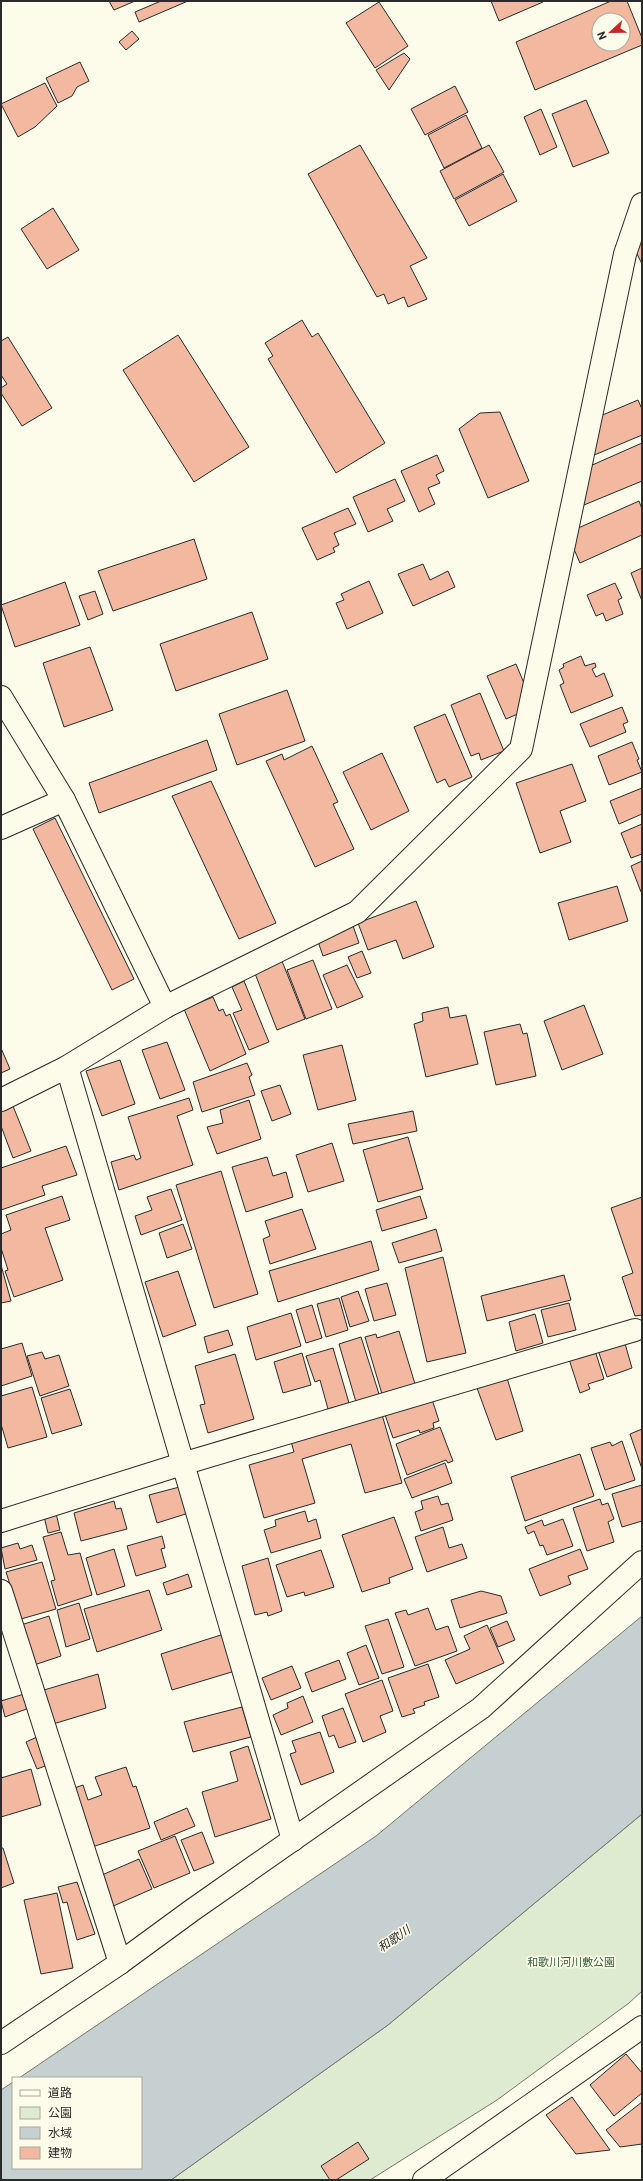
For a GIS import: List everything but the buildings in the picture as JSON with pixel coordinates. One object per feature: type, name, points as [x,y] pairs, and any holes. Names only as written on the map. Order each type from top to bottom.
[{"type":"street","points":[[1,1100],[67,1067],[165,1007],[358,912],[521,749],[625,254],[642,204]]},
{"type":"street","points":[[1,697],[64,800],[165,1007]]},
{"type":"street","points":[[1,828],[64,800]]},
{"type":"street","points":[[67,1067],[293,1840]]},
{"type":"street","points":[[1,1521],[182,1464],[635,1330]]},
{"type":"street","points":[[1,2043],[120,1963],[481,1708],[642,1562]]},
{"type":"street","points":[[1,1591],[120,1963]]},
{"type":"street","points":[[424,2180],[642,2027]]},
{"type":"green space","name":"和歌川河川敷公園","points":[[642,1814],[642,1991],[629,2003],[497,2100],[370,2180],[171,2180],[388,2025]]},
{"type":"water","name":"和歌川","points":[[642,1616],[642,1814],[388,2025],[171,2180],[1,2180],[1,2090],[12,2083],[12,2169],[142,2169],[142,2077],[20,2077],[376,1836]]}]
